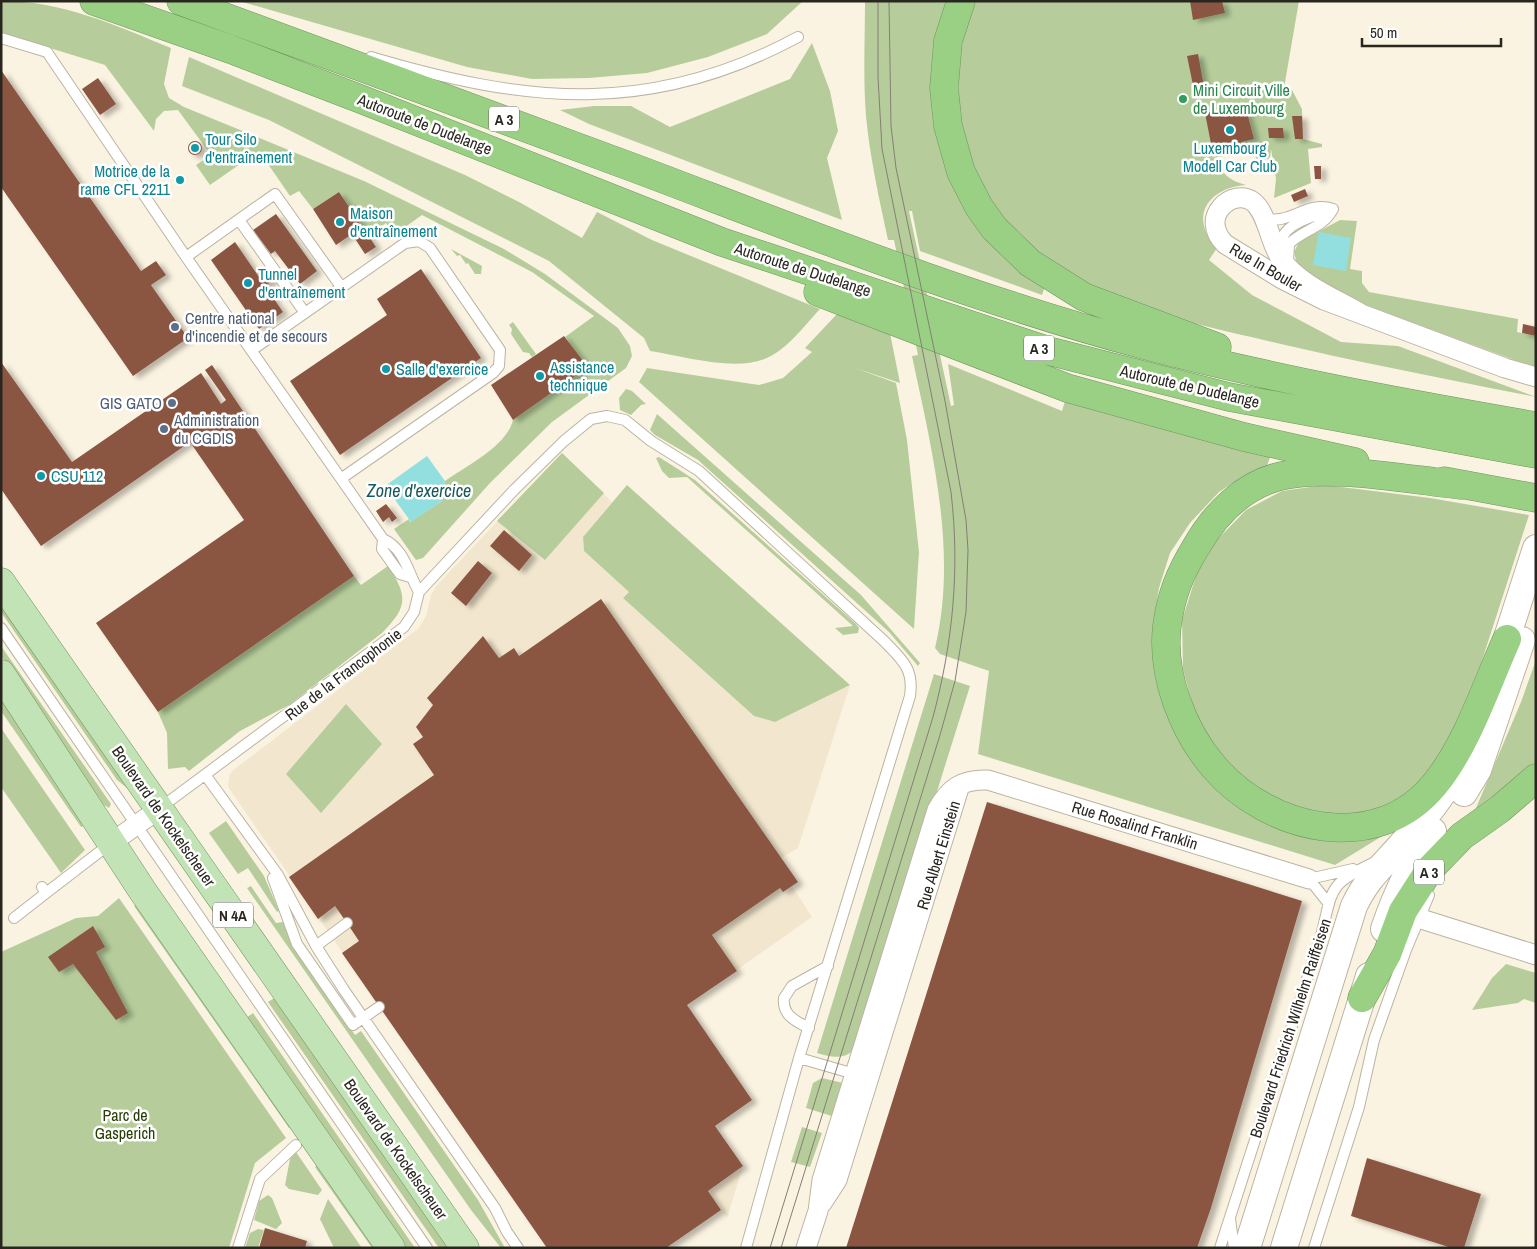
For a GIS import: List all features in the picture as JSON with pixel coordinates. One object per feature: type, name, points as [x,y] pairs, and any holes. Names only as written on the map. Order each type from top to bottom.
[{"type":"highway","name":"Autoroute de Dudelange","points":[[94,1],[230,49],[363,100],[722,242],[1049,351],[1139,376],[1229,397],[1536,454]]},
{"type":"highway","name":"Autoroute de Dudelange","points":[[181,1],[548,135],[826,241],[946,283],[1143,344],[1307,382],[1536,426]]},
{"type":"highway","name":"A 3","points":[[961,1],[948,42],[944,88],[948,126],[961,172],[979,208],[994,228],[1030,263],[1084,297],[1307,382]]},
{"type":"highway","name":"A 3","points":[[722,242],[822,294],[1067,388],[1244,436],[1462,485],[1536,498]]},
{"type":"highway","name":"A 3","points":[[1462,485],[1338,472],[1300,473],[1281,476],[1260,483],[1226,505],[1206,531],[1178,577],[1167,627],[1169,668],[1177,703],[1192,734],[1214,767],[1242,793],[1273,811],[1296,821],[1342,830],[1369,826],[1406,811],[1435,784],[1460,745],[1507,639]]},
{"type":"highway","name":"A 3","points":[[1362,998],[1387,954],[1403,911],[1430,869],[1462,836],[1500,809],[1536,778]]},
{"type":"main road","name":"Boulevard Friedrich Wilhelm Raiffeisen","points":[[1247,1248],[1354,906],[1373,874],[1398,849],[1443,797],[1465,760],[1536,548]]},
{"type":"main road","name":"Boulevard de Kockelscheuer","points":[[1,582],[465,1248]]},
{"type":"main road","points":[[1284,1248],[1394,902],[1416,854],[1463,796],[1478,770],[1536,597]]},
{"type":"main road","points":[[1,674],[111,843],[391,1248]]},
{"type":"street","name":"Rue In Bouler","points":[[1360,313],[1304,281],[1290,269],[1274,246],[1264,218],[1251,200],[1236,199],[1221,206],[1214,228],[1225,244],[1282,279],[1324,300],[1505,368],[1536,377]]},
{"type":"street","name":"Rue Rosalind Franklin","points":[[960,785],[973,780],[988,780],[1309,880]]},
{"type":"street","name":"Rue Albert Einstein","points":[[806,1248],[818,1211],[837,1180],[862,1076],[937,810],[946,793],[960,785]]},
{"type":"street","name":"Rue de la Francophonie","points":[[111,843],[159,809]]},
{"type":"street","points":[[1418,918],[1536,955]]},
{"type":"lane","points":[[189,1],[344,49]]},
{"type":"lane","points":[[362,54],[426,73],[485,86],[553,95],[631,93],[679,83],[735,66],[798,37]]},
{"type":"lane","points":[[1,38],[48,52],[186,257],[383,539],[382,549],[400,574],[410,577],[419,592]]},
{"type":"lane","points":[[186,257],[275,194],[342,288]]},
{"type":"lane","points":[[1264,218],[1275,222],[1316,206],[1334,209],[1326,221],[1294,238],[1289,244],[1287,259],[1290,269]]},
{"type":"lane","points":[[238,220],[305,313]]},
{"type":"lane","points":[[252,350],[405,244],[419,241],[430,248],[500,350],[499,366],[493,373],[342,478]]},
{"type":"lane","name":"Rue de la Francophonie","points":[[159,809],[206,776],[404,627],[414,612],[419,592],[564,441],[591,419],[607,416],[625,420],[651,441],[699,471],[884,641],[910,671],[912,681],[910,696],[828,966]]},
{"type":"lane","name":"Boulevard de Kockelscheuer","points":[[1,628],[428,1248]]},
{"type":"lane","points":[[206,776],[278,875],[316,946],[489,1200],[518,1248]]},
{"type":"lane","points":[[1445,869],[1455,855],[1500,809]]},
{"type":"lane","points":[[14,918],[44,890],[111,843]]},
{"type":"lane","name":"Boulevard Friedrich Wilhelm Raiffeisen","points":[[1221,1245],[1321,936],[1332,891],[1338,883],[1351,874],[1398,849]]},
{"type":"lane","points":[[267,860],[297,944],[353,1025],[379,1007]]},
{"type":"lane","points":[[1329,904],[1309,880],[1376,862]]},
{"type":"lane","points":[[1314,1248],[1359,1107],[1374,1040],[1418,918],[1436,883]]},
{"type":"lane","points":[[316,946],[347,923]]},
{"type":"lane","points":[[746,1248],[799,1058],[828,966]]},
{"type":"lane","points":[[809,1028],[790,1017],[783,1005],[784,998],[792,986],[828,966]]},
{"type":"lane","points":[[799,1058],[862,1076]]},
{"type":"lane","points":[[238,1248],[260,1178],[296,1144]]},
{"type":"lane","points":[[1230,1216],[1234,1248]]},
{"type":"shaded area","points":[[562,453],[612,502],[583,537],[584,551],[629,592],[623,598],[754,716],[775,722],[850,685],[798,848],[781,858],[792,886],[812,917],[687,1005],[752,1100],[715,1126],[743,1166],[727,1218],[721,1210],[666,1248],[547,1248],[228,787],[229,776],[232,771],[419,628],[426,616],[431,595],[437,585]]},
{"type":"green space","points":[[1,1],[46,5],[67,10],[109,23],[171,48],[164,84],[169,98],[184,107],[364,181],[504,249],[545,274],[618,328],[630,346],[632,356],[626,368],[552,422],[490,483],[423,558],[416,560],[394,529],[409,519],[410,522],[442,501],[445,481],[494,447],[503,438],[513,420],[588,367],[565,337],[594,316],[532,272],[422,215],[394,235],[386,223],[368,235],[339,192],[313,209],[299,191],[290,196],[259,151],[210,185],[196,165],[211,155],[178,110],[164,111],[156,119],[154,131],[105,65],[1,33]]},
{"type":"green space","points":[[239,1],[803,1],[767,34],[708,57],[647,73],[589,78],[532,79],[467,67]]},
{"type":"green space","points":[[865,1],[947,1],[941,144],[1045,286],[1042,295],[920,251],[912,211],[909,211],[951,406],[954,405],[948,364],[1062,411],[1066,398],[1270,457],[1267,466],[1242,477],[1219,492],[1190,523],[1170,553],[1159,588],[1153,626],[1157,673],[1231,796],[1397,827],[1335,865],[978,754],[989,671],[940,654],[935,648],[941,612],[944,575],[940,502],[912,356],[918,355],[894,240],[888,240],[870,147],[865,87]]},
{"type":"green space","points":[[974,1],[1299,1],[1284,88],[1292,90],[1302,109],[1303,139],[1322,144],[1322,147],[1308,149],[1311,183],[1274,198],[1276,179],[1271,149],[1270,159],[1257,160],[1253,150],[1214,158],[1227,176],[1246,185],[1233,187],[1221,192],[1212,198],[1206,206],[1203,215],[1204,226],[1208,237],[1217,248],[1209,260],[1252,295],[1341,342],[1398,346],[1536,397],[1335,356],[1179,319],[1149,310],[1092,287],[1040,255],[1013,231],[992,203],[976,172],[965,140],[959,106],[959,71],[964,36]]},
{"type":"green space","points":[[812,43],[830,91],[838,131],[827,158],[842,220],[589,124],[560,110],[594,106],[631,106],[670,127],[790,79]]},
{"type":"green space","points":[[189,57],[465,175],[521,203],[582,238],[597,212],[652,240],[820,309],[783,348],[769,357],[756,362],[742,364],[710,362],[650,351],[644,338],[549,261],[269,120],[182,86]]},
{"type":"green space","points":[[1340,220],[1357,221],[1350,269],[1362,271],[1362,283],[1369,292],[1518,319],[1517,332],[1536,336],[1536,368],[1367,306],[1328,287],[1298,268],[1294,252],[1299,242]]},
{"type":"green space","points":[[451,249],[482,266],[481,274],[475,274],[468,263],[466,264],[460,255],[457,256]]},
{"type":"green space","points":[[837,314],[890,333],[900,383],[855,368],[896,383],[907,440],[919,552],[914,629],[639,382],[647,368],[759,385],[783,378],[812,352],[805,348]]},
{"type":"green space","points":[[513,322],[536,354],[532,357],[529,353],[523,352],[511,334],[512,329],[509,325]]},
{"type":"green space","points":[[626,389],[632,391],[646,404],[641,405],[631,415],[620,410],[619,398]]},
{"type":"green space","points":[[657,414],[861,595],[920,663],[918,666],[889,632],[698,460],[655,435],[650,430]]},
{"type":"green space","points":[[562,453],[604,493],[545,560],[497,521]]},
{"type":"green space","points":[[659,457],[695,480],[856,624],[859,628],[858,633],[843,635],[835,628],[853,626],[687,477],[669,478],[662,471],[656,458]]},
{"type":"green space","points":[[627,485],[850,685],[775,722],[754,716],[623,598],[629,592],[584,551],[583,537]]},
{"type":"green space","points":[[1325,485],[1430,498],[1529,515],[1468,704],[1423,783],[1395,805],[1336,818],[1289,805],[1261,791],[1237,771],[1216,749],[1195,715],[1183,669],[1182,620],[1197,573],[1217,540],[1246,510],[1282,491]]},
{"type":"green space","points":[[388,566],[399,585],[402,601],[397,616],[382,633],[289,705],[240,731],[189,771],[185,767],[168,769],[167,733],[158,712],[354,576],[361,585]]},
{"type":"green space","points":[[1,596],[132,792],[117,780],[1,612]]},
{"type":"green space","points":[[1,646],[111,804],[109,808],[104,805],[1,656]]},
{"type":"green space","points":[[1536,660],[1536,764],[1515,785],[1473,815],[1521,702]]},
{"type":"green space","points":[[934,674],[970,686],[857,1047],[848,1054],[838,1057],[817,1053]]},
{"type":"green space","points":[[1,691],[85,825],[81,827],[1,711]]},
{"type":"green space","points":[[346,704],[382,744],[321,813],[286,774]]},
{"type":"green space","points":[[1,728],[85,850],[61,873],[1,787]]},
{"type":"green space","points":[[226,821],[264,876],[279,911],[277,912],[248,868],[238,874],[209,833]]},
{"type":"green space","points":[[251,886],[276,923],[283,922],[293,945],[355,1035],[361,1031],[478,1200],[505,1248],[501,1248],[471,1210],[247,888]]},
{"type":"green space","name":"Parc de Gasperich","points":[[119,898],[286,1138],[255,1163],[229,1248],[1,1248],[1,952],[76,918],[98,916]]},
{"type":"green space","points":[[139,902],[294,1125],[289,1128],[134,906]]},
{"type":"green space","points":[[1506,964],[1536,973],[1536,1003],[1524,999],[1518,1003],[1472,1010],[1492,978]]},
{"type":"green space","points":[[279,995],[453,1248],[439,1248],[268,1002]]},
{"type":"green space","points":[[253,1013],[415,1248],[401,1248],[243,1020]]},
{"type":"green space","points":[[822,1078],[843,1083],[835,1117],[806,1108],[813,1083]]},
{"type":"green space","points":[[802,1127],[822,1133],[810,1167],[791,1162]]},
{"type":"green space","points":[[296,1152],[322,1190],[318,1195],[289,1189],[285,1185],[290,1159]]},
{"type":"green space","points":[[320,1163],[379,1248],[372,1248],[315,1167]]},
{"type":"green space","points":[[268,1195],[272,1198],[282,1223],[276,1229],[254,1220],[259,1201]]},
{"type":"green space","points":[[328,1199],[362,1248],[334,1248],[320,1219]]},
{"type":"green space","points":[[258,1229],[264,1230],[258,1248],[245,1248],[250,1233]]},
{"type":"water","points":[[1319,232],[1351,238],[1346,271],[1313,265]]},
{"type":"water","name":"Zone d'exercice","points":[[427,456],[445,481],[442,501],[411,522],[385,486]]},
{"type":"building","points":[[1190,1],[1222,1],[1225,13],[1193,20]]},
{"type":"building","points":[[1198,54],[1204,87],[1194,90],[1187,56]]},
{"type":"building","name":"Centre national d'incendie et de secours","points":[[1,70],[141,271],[156,261],[166,275],[151,285],[188,338],[133,376],[1,187]]},
{"type":"building","points":[[98,78],[116,104],[100,115],[82,89]]},
{"type":"building","name":"Luxembourg Modell Car Club","points":[[1245,105],[1254,139],[1212,149],[1205,113]]},
{"type":"building","points":[[1292,116],[1302,116],[1303,139],[1295,139]]},
{"type":"building","points":[[1268,128],[1283,128],[1284,138],[1269,138]]},
{"type":"building","name":"Tour Silo d'entraînement","points":[[195,141],[200,143],[202,148],[200,153],[195,155],[190,153],[188,148],[190,143]]},
{"type":"building","points":[[1314,166],[1321,166],[1321,179],[1315,179]]},
{"type":"building","points":[[1305,189],[1308,196],[1294,202],[1291,195]]},
{"type":"building","name":"Maison d'entraînement","points":[[339,192],[376,247],[365,254],[352,234],[336,245],[313,209]]},
{"type":"building","points":[[276,214],[317,271],[300,284],[275,251],[271,254],[253,230]]},
{"type":"building","name":"Tunnel d'entraînement","points":[[235,242],[259,277],[268,270],[275,279],[265,286],[283,312],[259,329],[211,260]]},
{"type":"building","name":"Salle d'exercice","points":[[421,269],[481,358],[340,455],[290,381],[387,315],[377,299]]},
{"type":"building","points":[[1523,324],[1536,327],[1536,336],[1522,333]]},
{"type":"building","name":"Assistance technique","points":[[564,336],[588,367],[513,420],[491,385]]},
{"type":"building","points":[[1,362],[72,462],[201,373],[221,404],[226,400],[205,370],[212,365],[354,576],[158,712],[96,623],[244,520],[190,442],[41,546],[1,489]]},
{"type":"building","points":[[386,504],[397,518],[392,522],[389,517],[383,522],[376,511]]},
{"type":"building","points":[[504,530],[532,555],[519,571],[490,546]]},
{"type":"building","points":[[478,561],[492,573],[466,606],[451,593]]},
{"type":"building","points":[[601,599],[798,882],[783,892],[780,888],[712,935],[737,971],[687,1005],[752,1100],[715,1126],[743,1166],[708,1191],[721,1210],[666,1248],[547,1248],[342,953],[359,941],[347,923],[335,906],[318,919],[289,877],[434,775],[413,744],[423,737],[416,727],[433,705],[427,698],[483,636],[499,658],[514,648],[519,656]]},
{"type":"building","points":[[987,802],[1302,901],[1211,1208],[1197,1248],[846,1248]]},
{"type":"building","points":[[93,926],[105,947],[96,952],[128,1013],[116,1020],[73,964],[59,972],[48,957]]},
{"type":"building","points":[[1367,1158],[1481,1194],[1464,1248],[1452,1248],[1351,1216]]},
{"type":"building","points":[[265,1228],[307,1241],[305,1248],[259,1248]]},
{"type":"tram line","points":[[770,1248],[933,717],[946,661],[953,605],[955,549],[951,492],[882,149],[878,77],[878,1]]},
{"type":"tram line","points":[[781,1248],[940,735],[955,681],[966,612],[968,550],[966,520],[945,401],[896,168],[891,126],[889,1]]},
{"type":"place","name":"Mini Circuit Ville de Luxembourg","points":[[1183,99]]},
{"type":"place","name":"Luxembourg Modell Car Club","points":[[1230,130]]},
{"type":"place","name":"Tour Silo d'entraînement","points":[[195,148]]},
{"type":"place","name":"Motrice de la rame CFL 2211","points":[[180,180]]},
{"type":"place","name":"Maison d'entraînement","points":[[340,222]]},
{"type":"place","name":"Tunnel d'entraînement","points":[[248,283]]},
{"type":"place","name":"Centre national d'incendie et de secours","points":[[175,327]]},
{"type":"place","name":"Salle d'exercice","points":[[386,369]]},
{"type":"place","name":"Assistance technique","points":[[540,376]]},
{"type":"place","name":"GIS GATO","points":[[172,403]]},
{"type":"place","name":"Administration du CGDIS","points":[[164,429]]},
{"type":"place","name":"CSU 112","points":[[41,476]]}]
